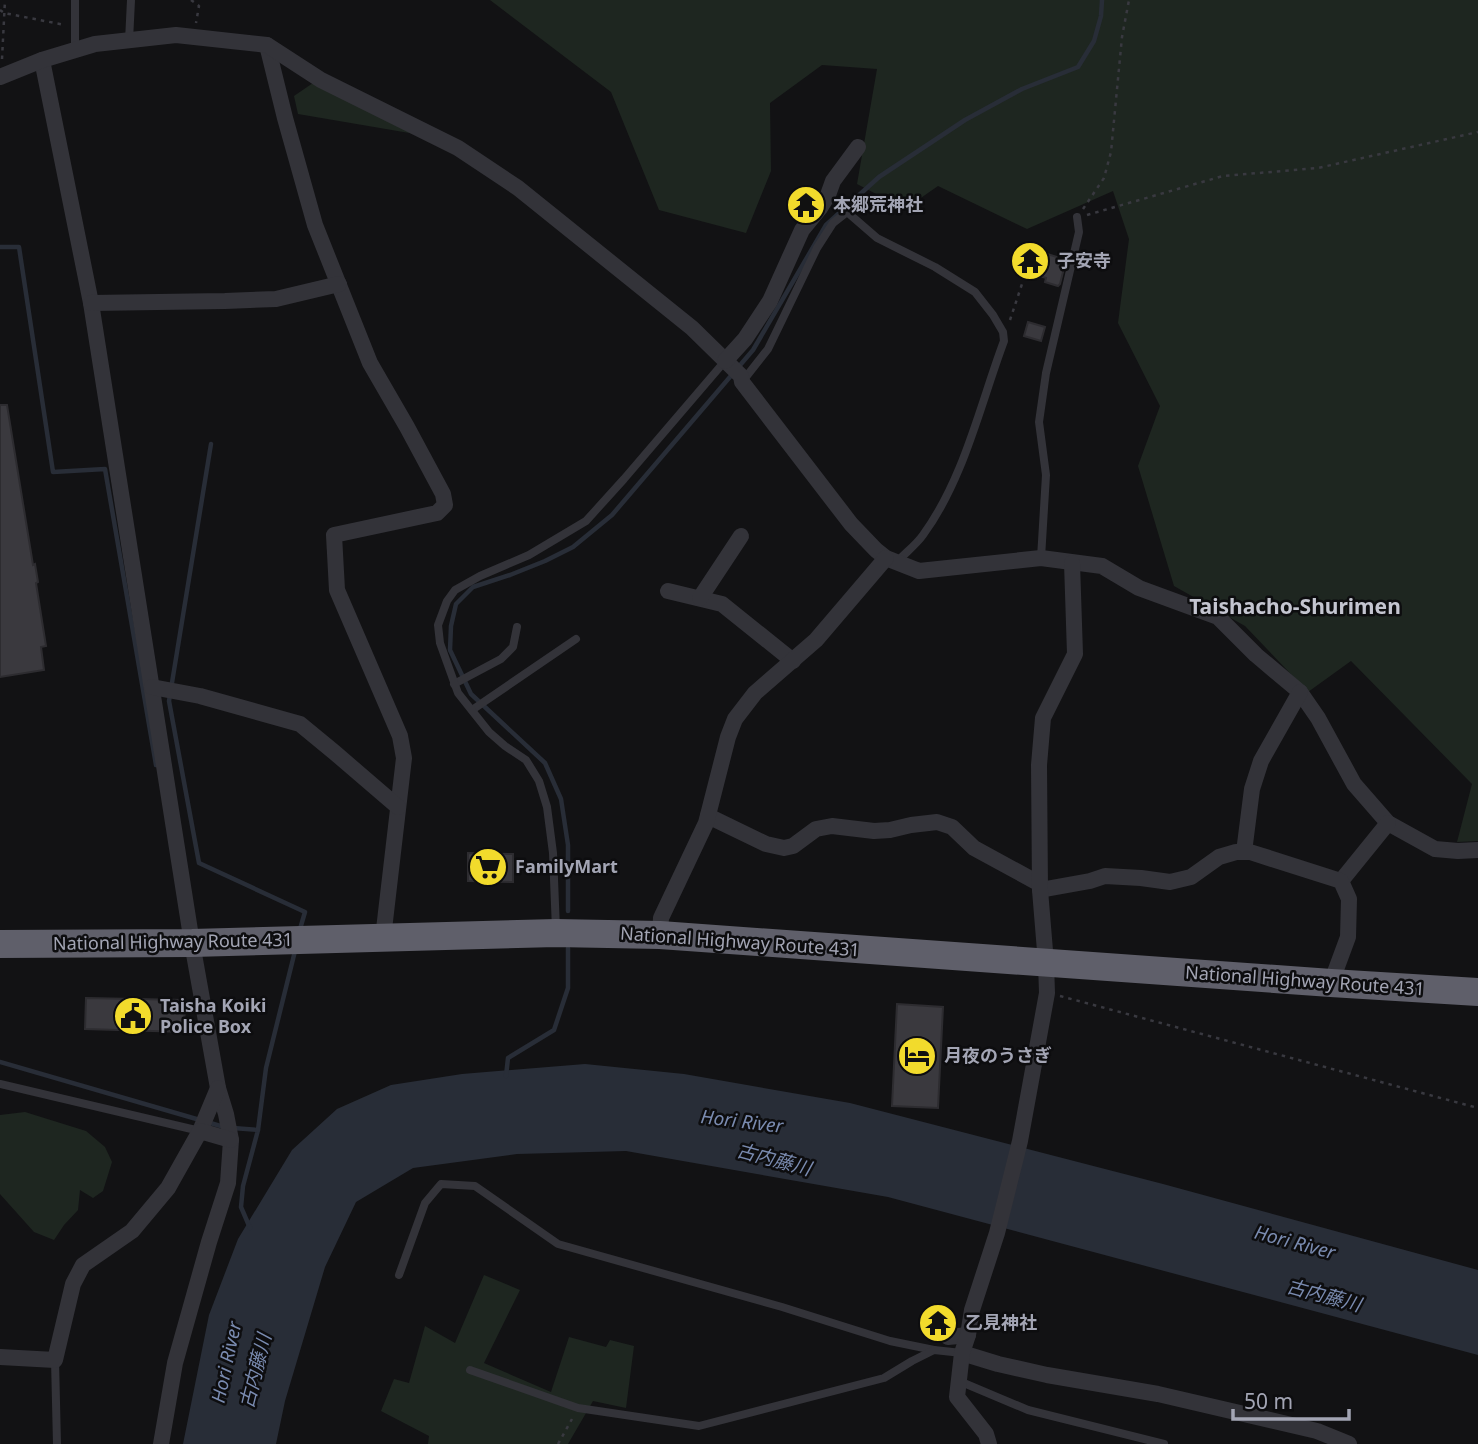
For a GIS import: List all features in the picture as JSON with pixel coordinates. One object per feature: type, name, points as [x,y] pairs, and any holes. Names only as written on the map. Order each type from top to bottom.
[{"type":"highway","name":"National Highway Route 431","points":[[0,944],[192,943],[556,933],[660,936],[1478,992]]},
{"type":"street","points":[[1,76],[95,44],[176,35],[267,45],[321,80],[458,148],[518,188],[691,328],[742,379],[851,524],[876,550],[891,560],[919,571],[1041,558],[1102,566],[1139,588],[1218,617],[1256,655],[1300,692],[1318,718],[1354,784],[1388,823],[1435,849],[1478,850]]},
{"type":"street","points":[[267,45],[315,225],[370,363],[419,449],[443,495],[445,505],[437,513],[334,535],[337,590],[400,736],[404,758],[383,937]]},
{"type":"street","points":[[42,60],[90,303],[192,943],[218,1088],[229,1127],[228,1183],[209,1241],[176,1363],[161,1444]]},
{"type":"street","points":[[727,363],[770,301],[802,230],[828,195],[832,181],[858,147]]},
{"type":"street","points":[[90,303],[276,299],[339,284]]},
{"type":"street","points":[[700,598],[741,536]]},
{"type":"street","points":[[660,936],[661,918],[708,816],[728,737],[736,719],[755,693],[816,640],[891,560]]},
{"type":"street","points":[[989,1444],[986,1434],[957,1397],[962,1353],[972,1310],[997,1233],[1020,1141],[1047,993],[1040,887],[1039,765],[1043,718],[1075,654],[1072,563]]},
{"type":"street","points":[[668,591],[722,604],[793,661]]},
{"type":"street","points":[[152,687],[200,696],[300,724],[398,807]]},
{"type":"street","points":[[1244,852],[1252,789],[1261,761],[1300,692]]},
{"type":"street","points":[[708,816],[766,844],[784,848],[793,846],[816,829],[832,826],[874,831],[937,822],[952,827],[974,848],[1040,887],[1090,881],[1105,876],[1170,881],[1191,877],[1219,857],[1236,852],[1250,852],[1341,881],[1349,900],[1348,937],[1331,983]]},
{"type":"street","points":[[1341,881],[1388,823]]},
{"type":"street","points":[[0,1357],[55,1360],[73,1284],[83,1265],[132,1231],[168,1188],[204,1121],[218,1088]]},
{"type":"street","points":[[204,1121],[229,1127]]},
{"type":"street","points":[[204,1121],[229,1127]]},
{"type":"street","points":[[948,1337],[968,1335]]},
{"type":"street","points":[[962,1353],[1047,1375],[1171,1397],[1317,1431],[1349,1444]]},
{"type":"lane","points":[[75,0],[75,50]]},
{"type":"lane","points":[[130,40],[131,0]]},
{"type":"lane","points":[[742,379],[768,349],[832,223],[847,212],[877,238],[935,267],[975,292],[993,315],[1003,332],[1004,340],[960,468],[940,508],[922,537],[891,560]]},
{"type":"lane","points":[[1041,558],[1046,475],[1039,422],[1046,373],[1079,232],[1077,217]]},
{"type":"lane","points":[[556,933],[553,853],[547,807],[539,781],[526,760],[489,732],[458,693],[440,643],[438,625],[447,601],[455,590],[529,555],[586,521],[727,363]]},
{"type":"lane","points":[[454,684],[500,659],[513,647],[517,627]]},
{"type":"lane","points":[[472,710],[576,639]]},
{"type":"lane","points":[[0,1084],[204,1121]]},
{"type":"lane","points":[[400,1275],[425,1203],[441,1184],[475,1186],[558,1244],[782,1307],[890,1341],[962,1353]]},
{"type":"lane","points":[[470,1370],[578,1408],[699,1426],[884,1378],[934,1350]]},
{"type":"lane","points":[[55,1360],[57,1444]]},
{"type":"lane","points":[[959,1381],[1028,1410],[1164,1444]]},
{"type":"path","points":[[1,76],[2,12],[5,0]]},
{"type":"path","points":[[191,0],[199,5],[194,37]]},
{"type":"path","points":[[1077,217],[1104,178],[1111,152],[1122,37],[1129,0]]},
{"type":"path","points":[[2,12],[75,27]]},
{"type":"path","points":[[1077,217],[1223,176],[1318,168],[1478,132]]},
{"type":"path","points":[[1004,340],[1022,284]]},
{"type":"path","points":[[1047,993],[1478,1108]]},
{"type":"path","points":[[558,1444],[578,1408]]},
{"type":"shaded area","points":[[490,0],[1478,0],[1478,841],[1457,842],[1472,784],[1351,661],[1308,692],[1245,626],[1174,586],[1138,466],[1160,406],[1118,323],[1129,239],[1113,191],[1027,229],[938,186],[905,209],[857,184],[877,69],[822,65],[770,103],[771,171],[746,233],[659,210],[611,92]]},
{"type":"shaded area","points":[[313,83],[421,135],[298,114],[294,96]]},
{"type":"shaded area","points":[[25,1112],[86,1131],[105,1147],[112,1162],[103,1191],[93,1198],[80,1190],[78,1210],[54,1240],[34,1232],[0,1194],[0,1115]]},
{"type":"shaded area","points":[[484,1275],[520,1290],[484,1363],[551,1392],[569,1337],[606,1347],[610,1340],[634,1346],[626,1408],[593,1401],[568,1444],[428,1444],[429,1436],[381,1411],[394,1379],[409,1383],[425,1326],[455,1343]]},
{"type":"water","points":[[585,1064],[684,1074],[850,1103],[1163,1184],[1478,1270],[1478,1355],[888,1197],[626,1151],[517,1154],[413,1168],[356,1202],[325,1267],[285,1401],[276,1444],[183,1444],[209,1315],[238,1239],[292,1150],[337,1109],[391,1085],[462,1074]]},
{"type":"building","points":[[1029,248],[1066,260],[1058,286],[1045,282],[1046,278],[1022,270]]},
{"type":"building","points":[[1028,322],[1045,327],[1041,341],[1024,336]]},
{"type":"building","points":[[0,405],[7,405],[38,582],[36,583],[46,646],[41,647],[44,670],[0,677]]},
{"type":"building","points":[[468,853],[513,854],[513,882],[468,881]]},
{"type":"building","points":[[86,998],[184,1000],[185,1032],[85,1029]]},
{"type":"building","name":"月夜のうさぎ","points":[[897,1004],[943,1007],[938,1108],[892,1106]]},
{"type":"waterway","points":[[568,911],[568,845],[561,799],[545,763],[471,694],[450,650],[451,626],[456,604],[473,587],[510,575],[573,547],[612,515],[753,350],[826,225],[879,177],[965,120],[1022,89],[1078,67],[1094,41],[1102,0]]},
{"type":"waterway","points":[[0,247],[19,247],[53,472],[105,469],[156,765]]},
{"type":"waterway","points":[[211,444],[169,701],[199,863],[305,912],[300,929]]},
{"type":"waterway","points":[[506,1076],[508,1058],[554,1030],[568,988],[568,948]]},
{"type":"waterway","points":[[258,1130],[266,1068],[295,951]]},
{"type":"waterway","points":[[0,1062],[224,1127]]},
{"type":"waterway","points":[[233,1128],[258,1130],[243,1186],[241,1207],[250,1228]]},
{"type":"place","name":"本郷荒神社","points":[[806,205]]},
{"type":"place","name":"子安寺","points":[[1030,261]]},
{"type":"place","name":"FamilyMart","points":[[488,867]]},
{"type":"place","name":"Taisha Koiki Police Box","points":[[133,1016]]},
{"type":"place","name":"月夜のうさぎ","points":[[917,1056]]},
{"type":"place","name":"乙見神社","points":[[938,1323]]},
{"type":"district","name":"Taishacho-Shurimen","points":[[1295,607]]},
{"type":"water label","name":"Hori River","points":[[742,1121]]},
{"type":"water label","name":"古内藤川","points":[[774,1159]]},
{"type":"water label","name":"Hori River","points":[[1295,1242]]},
{"type":"water label","name":"古内藤川","points":[[1324,1295]]},
{"type":"water label","name":"Hori River","points":[[226,1362]]},
{"type":"water label","name":"古内藤川","points":[[255,1371]]}]
